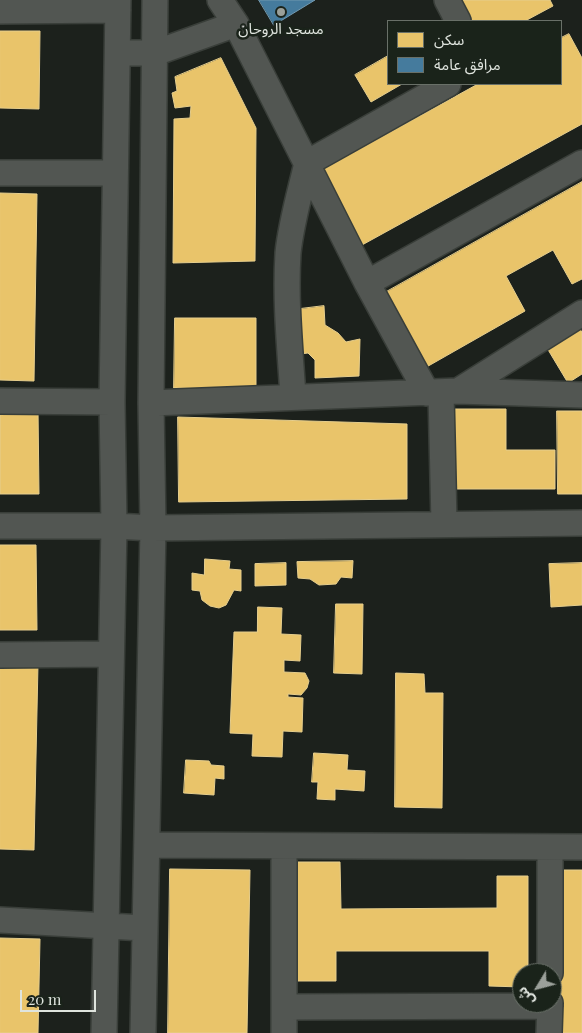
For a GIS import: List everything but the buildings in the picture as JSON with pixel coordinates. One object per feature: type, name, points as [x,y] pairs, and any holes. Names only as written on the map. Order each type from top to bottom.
[{"type":"street","points":[[144,1033],[144,928],[148,846],[153,528],[151,403],[155,0]]},
{"type":"street","points":[[220,0],[236,24],[367,283],[442,392],[444,523]]},
{"type":"street","points":[[447,0],[457,20]]},
{"type":"street","points":[[0,11],[118,5],[112,402],[114,526],[104,1033]]},
{"type":"street","points":[[118,53],[155,53],[236,24]]},
{"type":"street","points":[[293,396],[287,287],[289,252],[294,216],[307,163],[446,85]]},
{"type":"street","points":[[367,283],[582,163]]},
{"type":"street","points":[[0,173],[114,173]]},
{"type":"street","points":[[442,392],[582,313]]},
{"type":"street","points":[[151,403],[293,396],[442,392],[582,395]]},
{"type":"street","points":[[0,401],[112,402]]},
{"type":"street","points":[[0,526],[153,528],[444,523],[582,523]]},
{"type":"street","points":[[0,655],[110,654]]},
{"type":"street","points":[[148,846],[582,847]]},
{"type":"street","points":[[284,846],[284,1033]]},
{"type":"street","points":[[550,847],[550,963]]},
{"type":"street","points":[[0,920],[144,928]]},
{"type":"street","points":[[284,1007],[512,1005]]},
{"type":"street","points":[[549,1033],[550,1013]]},
{"type":"place","name":"مسجد الروحان","points":[[281,12]]}]
